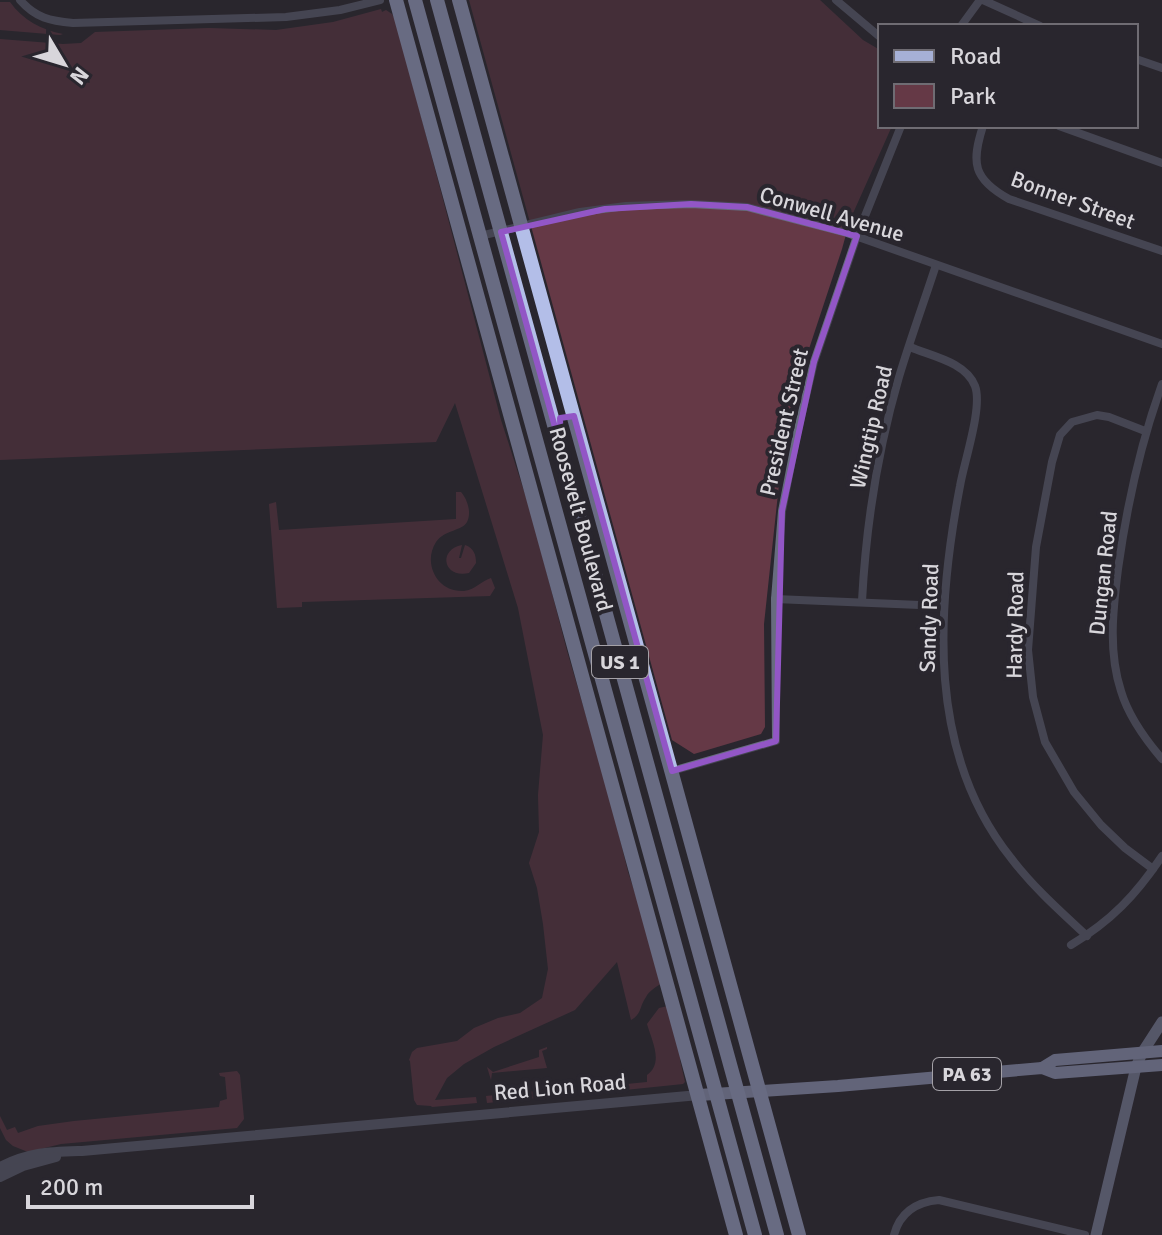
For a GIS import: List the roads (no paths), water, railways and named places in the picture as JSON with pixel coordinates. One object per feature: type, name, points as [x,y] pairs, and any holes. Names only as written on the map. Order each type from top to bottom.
[{"type":"highway","name":"Roosevelt Boulevard","points":[[396,0],[736,1235]]},
{"type":"highway","name":"Roosevelt Boulevard","points":[[415,0],[755,1235]]},
{"type":"highway","name":"Roosevelt Boulevard","points":[[437,0],[777,1235]]},
{"type":"highway","name":"Roosevelt Boulevard","points":[[459,0],[799,1235]]},
{"type":"highway","points":[[556,350],[561,449]]},
{"type":"highway","points":[[543,530],[579,596]]},
{"type":"highway","points":[[640,816],[644,897]]},
{"type":"main road","points":[[1096,1235],[1136,1067],[1162,1022]]},
{"type":"main road","name":"Red Lion Road","points":[[1042,1068],[1055,1060],[1162,1051]]},
{"type":"main road","name":"Red Lion Road","points":[[699,1095],[1042,1068],[1055,1073],[1162,1065]]},
{"type":"street","points":[[20,0],[29,10],[50,21],[73,23],[286,17],[323,13],[380,0]]},
{"type":"street","points":[[836,0],[878,35]]},
{"type":"street","points":[[963,24],[981,0],[1035,24]]},
{"type":"street","points":[[1138,60],[1162,68]]},
{"type":"street","name":"President Street","points":[[672,771],[776,741],[775,599],[782,511],[797,434],[814,362],[857,236],[900,128]]},
{"type":"street","name":"Bonner Street","points":[[982,128],[976,164],[980,177],[992,190],[1009,199],[1162,251]]},
{"type":"street","points":[[1065,128],[1162,163]]},
{"type":"street","name":"Conwell Avenue","points":[[480,236],[580,212],[647,204],[747,207],[857,236],[1162,344]]},
{"type":"street","name":"Wingtip Road","points":[[862,601],[870,514],[888,416],[936,265]]},
{"type":"street","name":"Sandy Road","points":[[910,347],[967,372],[979,399],[950,546],[942,650],[945,696],[963,770],[986,821],[1009,857],[1044,897],[1087,936]]},
{"type":"street","name":"Dungan Road","points":[[1162,384],[1145,431],[1131,491],[1113,613],[1114,650],[1121,691],[1142,732],[1162,759]]},
{"type":"street","name":"Hardy Road","points":[[1145,431],[1097,415],[1072,422],[1060,435],[1036,547],[1028,650],[1033,697],[1045,742],[1074,792],[1101,825],[1153,869]]},
{"type":"street","points":[[775,599],[944,606]]},
{"type":"street","points":[[1071,945],[1101,926],[1126,903],[1162,856]]},
{"type":"street","name":"Red Lion Road","points":[[5,1165],[40,1152],[82,1151],[699,1095]]},
{"type":"street","name":"Red Lion Road","points":[[0,1177],[23,1166],[82,1151]]},
{"type":"street","points":[[894,1235],[898,1222],[906,1213],[927,1201],[939,1200],[1085,1235]]}]
